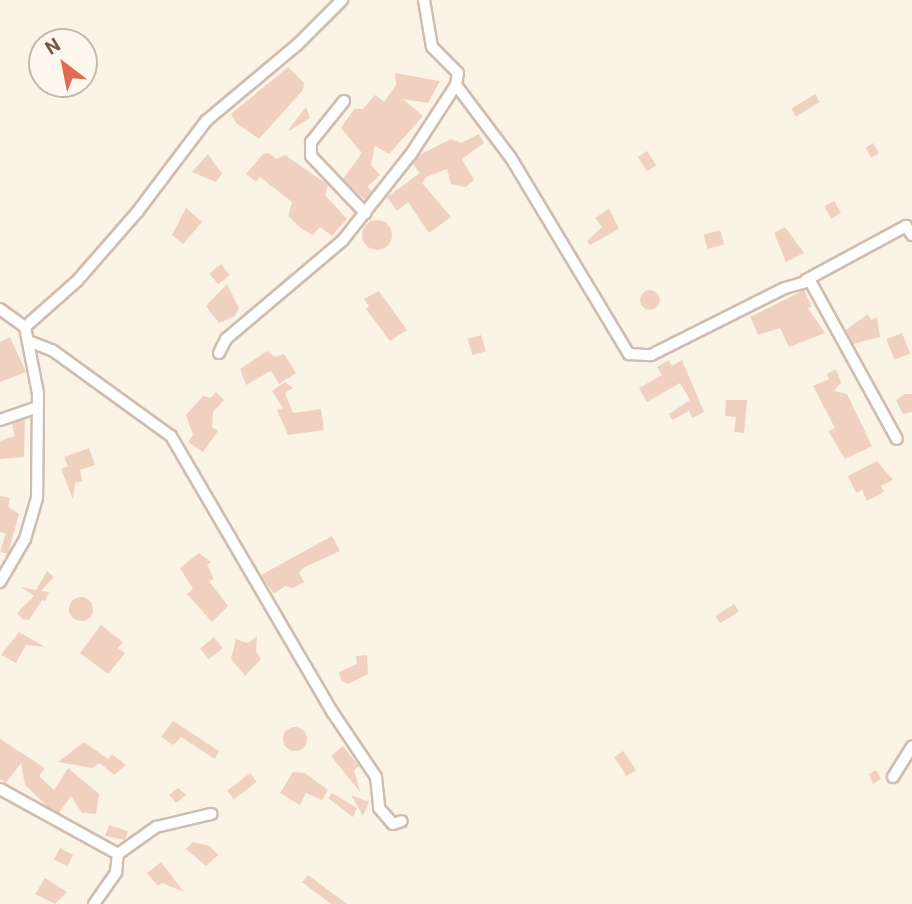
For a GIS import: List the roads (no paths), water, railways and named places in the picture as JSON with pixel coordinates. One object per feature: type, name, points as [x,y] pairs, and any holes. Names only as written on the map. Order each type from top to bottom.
[{"type":"street","points":[[25,327],[77,281],[138,211],[206,121],[297,45],[342,0]]},
{"type":"street","points":[[219,352],[226,339],[325,259],[365,213],[456,85],[458,73],[432,47],[424,0]]},
{"type":"street","points":[[456,85],[511,158],[621,344],[634,357],[651,355],[806,280],[906,226],[912,235]]},
{"type":"street","points":[[344,101],[311,142],[311,156],[365,213]]},
{"type":"street","points":[[806,280],[818,291],[897,439]]},
{"type":"street","points":[[0,309],[25,327],[38,407],[35,506],[24,540],[0,582]]},
{"type":"street","points":[[28,341],[52,350],[171,436],[333,713],[376,777],[379,808],[393,824],[402,821]]},
{"type":"street","points":[[0,420],[38,407]]},
{"type":"street","points":[[893,776],[912,747]]},
{"type":"street","points":[[0,789],[118,854]]},
{"type":"street","points":[[94,904],[116,872],[118,854],[156,827],[211,814]]}]
